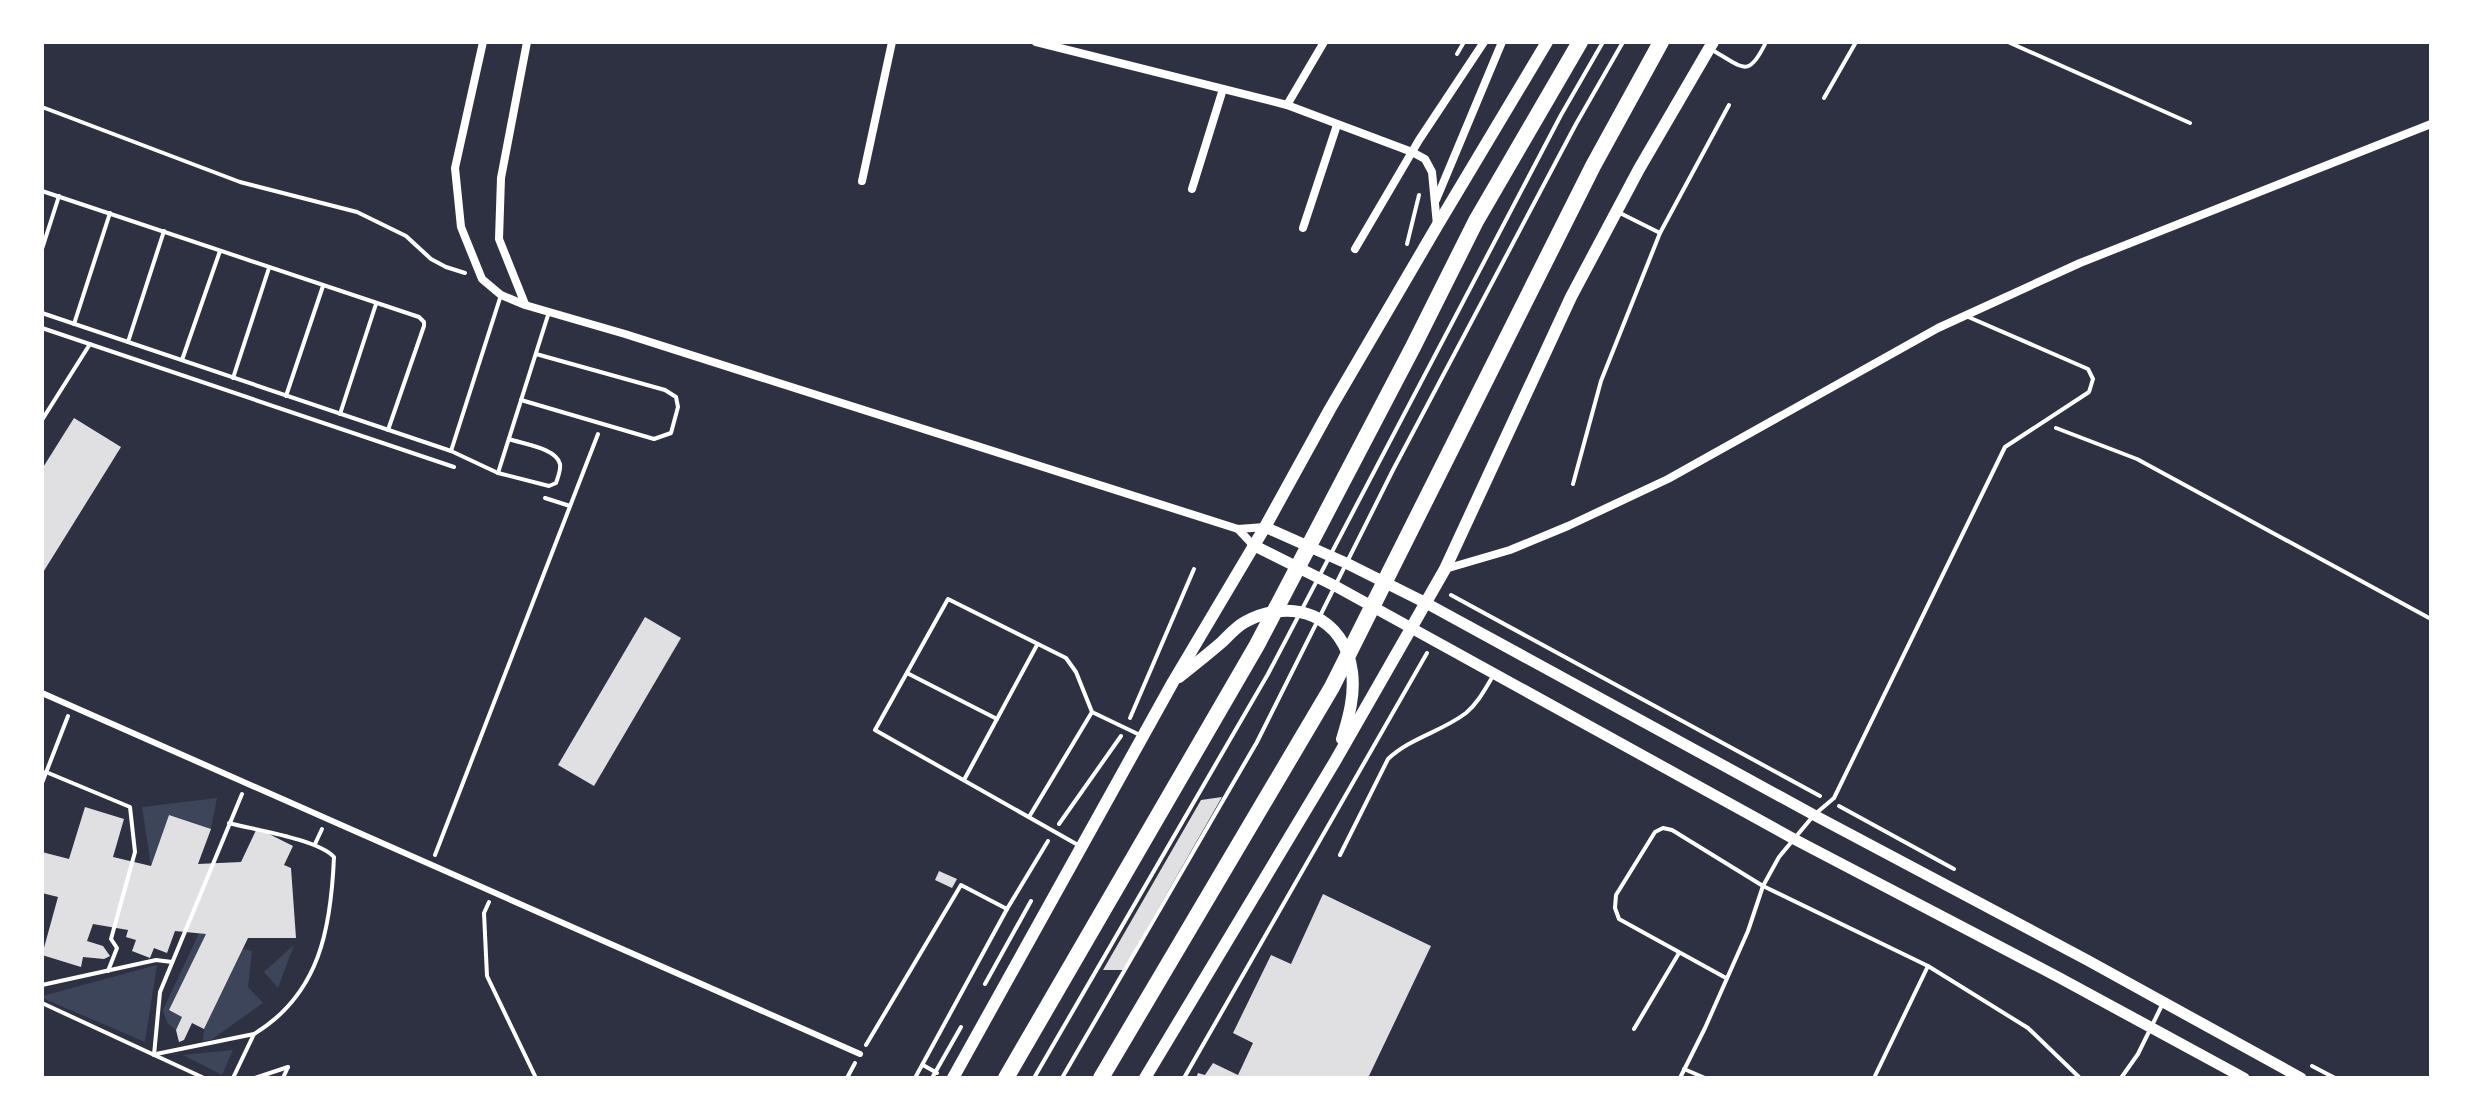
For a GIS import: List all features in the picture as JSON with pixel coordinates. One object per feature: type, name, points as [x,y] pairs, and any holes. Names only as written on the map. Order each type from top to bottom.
[{"type":"highway","points":[[1006,1078],[1257,645],[1476,221],[1580,42]]},
{"type":"highway","points":[[1101,1078],[1332,687],[1593,166],[1661,42]]},
{"type":"main road","points":[[953,1078],[1082,848],[1138,734],[1270,529],[1330,409],[1547,42]]},
{"type":"main road","points":[[1145,1078],[1334,763],[1407,626],[1426,603],[1445,569],[1571,297],[1616,211],[1711,46]]},
{"type":"main road","points":[[1173,682],[1246,621],[1289,610],[1304,611],[1319,618],[1342,641],[1353,674],[1349,715],[1334,763]]},
{"type":"street","points":[[483,42],[455,168],[461,227],[482,279],[501,295],[1238,529],[1270,529],[1426,603],[2301,1078]]},
{"type":"street","points":[[525,305],[499,239],[501,178],[527,42]]},
{"type":"street","points":[[862,181],[892,42]]},
{"type":"street","points":[[1036,42],[1063,45],[1287,105],[1412,152],[1425,159],[1432,172],[1437,226]]},
{"type":"street","points":[[1287,105],[1324,42]]},
{"type":"street","points":[[1355,249],[1412,152],[1484,42]]},
{"type":"street","points":[[1436,201],[1502,42]]},
{"type":"street","points":[[1192,189],[1223,89]]},
{"type":"street","points":[[1445,569],[1510,550],[1668,479],[1803,401],[1965,316],[2080,263],[2431,124]]},
{"type":"street","points":[[1303,228],[1337,125]]},
{"type":"street","points":[[1238,529],[1259,547],[1794,839],[2244,1078]]},
{"type":"street","points":[[42,693],[860,1054]]},
{"type":"lane","points":[[1034,1078],[1268,674],[1554,129],[1603,42]]},
{"type":"lane","points":[[1062,1078],[1257,742],[1400,456],[1576,124],[1623,42]]},
{"type":"lane","points":[[1711,46],[1742,67],[1749,67],[1756,62],[1766,42]]},
{"type":"lane","points":[[1824,98],[1856,42]]},
{"type":"lane","points":[[2008,42],[2190,123]]},
{"type":"lane","points":[[1573,484],[1601,381],[1660,233],[1729,105]]},
{"type":"lane","points":[[42,191],[419,317],[424,322],[388,430]]},
{"type":"lane","points":[[42,249],[59,196]]},
{"type":"lane","points":[[1616,211],[1660,233]]},
{"type":"lane","points":[[74,324],[110,213]]},
{"type":"lane","points":[[128,342],[164,231]]},
{"type":"lane","points":[[182,360],[220,251]]},
{"type":"lane","points":[[233,378],[269,268]]},
{"type":"lane","points":[[286,396],[323,286]]},
{"type":"lane","points":[[451,451],[501,295]]},
{"type":"lane","points":[[340,414],[376,304]]},
{"type":"lane","points":[[498,473],[549,312]]},
{"type":"lane","points":[[42,313],[451,451],[498,473],[549,486],[556,483],[559,460],[552,453],[509,439]]},
{"type":"lane","points":[[1680,1078],[1748,931],[1763,886],[1779,857],[1814,815],[1834,798],[2005,447],[2089,392],[2093,379],[2088,369],[1965,316]]},
{"type":"lane","points":[[521,400],[654,439],[671,433],[678,407],[676,397],[665,390],[536,354]]},
{"type":"lane","points":[[1082,848],[875,730],[948,599],[1066,658],[1076,672],[1092,712],[1138,734]]},
{"type":"lane","points":[[964,780],[1038,645]]},
{"type":"lane","points":[[907,673],[997,719]]},
{"type":"lane","points":[[1340,855],[1388,759],[1400,748],[1467,712],[1495,674]]},
{"type":"lane","points":[[1029,817],[1092,712]]},
{"type":"lane","points":[[1726,978],[1619,919],[1615,908],[1616,895],[1655,832],[1663,828],[1672,830],[1763,886],[1928,966],[2028,1028],[2080,1078]]},
{"type":"lane","points":[[1634,1029],[1679,953]]},
{"type":"lane","points":[[1874,1078],[1928,966]]},
{"type":"lane","points":[[2121,1078],[2138,1054],[2163,1003]]},
{"type":"lane","points":[[1684,1069],[1705,1078]]},
{"type":"path","points":[[1453,62],[1464,42]]},
{"type":"path","points":[[42,107],[240,182],[357,212],[406,236],[431,259],[482,279]]},
{"type":"path","points":[[1405,248],[1421,184]]},
{"type":"path","points":[[42,328],[465,471]]},
{"type":"path","points":[[42,420],[90,344]]},
{"type":"path","points":[[2041,423],[2137,459],[2431,619]]},
{"type":"path","points":[[431,865],[601,424]]},
{"type":"path","points":[[533,494],[570,506]]},
{"type":"path","points":[[1451,595],[1825,799]]},
{"type":"path","points":[[42,783],[72,706]]},
{"type":"path","points":[[1122,747],[1138,734]]},
{"type":"path","points":[[46,772],[130,807],[135,852],[111,939],[117,948],[108,971]]},
{"type":"path","points":[[154,1055],[160,992],[246,783]]},
{"type":"path","points":[[1839,807],[1964,875]]},
{"type":"path","points":[[154,1055],[254,1034],[282,1013],[302,991],[319,959],[328,917],[334,857],[315,844],[229,823]]},
{"type":"path","points":[[847,1078],[961,885],[1007,909]]},
{"type":"path","points":[[980,993],[1037,891]]},
{"type":"path","points":[[494,893],[484,913],[487,976],[536,1078]]},
{"type":"path","points":[[42,985],[156,960],[172,962]]},
{"type":"path","points":[[42,1003],[204,1078]]},
{"type":"path","points":[[932,1078],[965,1019]]},
{"type":"path","points":[[233,1078],[254,1034]]},
{"type":"path","points":[[2308,1063],[2335,1078]]},
{"type":"path","points":[[923,1065],[946,1078]]},
{"type":"path","points":[[255,1078],[288,1067],[283,1078]]},
{"type":"path","points":[[274,1078],[277,1071]]},
{"type":"shaded area","points":[[217,798],[211,829],[169,815],[151,866],[142,807]]},
{"type":"shaded area","points":[[199,933],[206,934],[169,1010],[182,1017],[176,1030],[167,1023],[163,1010]]},
{"type":"shaded area","points":[[294,945],[278,988],[264,972]]},
{"type":"shaded area","points":[[243,949],[252,951],[248,987],[263,1003],[211,1040],[203,1041],[204,1029]]},
{"type":"shaded area","points":[[157,965],[145,1042],[42,998],[42,996]]},
{"type":"shaded area","points":[[233,1050],[222,1075],[183,1055]]},
{"type":"building","points":[[74,418],[121,447],[42,574],[42,469]]},
{"type":"building","points":[[645,617],[681,638],[594,786],[558,765]]},
{"type":"building","points":[[1222,797],[1123,970],[1103,970],[1201,800]]},
{"type":"building","points":[[85,807],[124,819],[113,857],[151,866],[169,815],[211,829],[198,864],[241,862],[257,828],[293,846],[284,865],[291,868],[296,938],[248,938],[204,1029],[192,1023],[184,1040],[179,1042],[176,1030],[182,1017],[169,1010],[206,934],[175,931],[167,953],[154,948],[150,958],[132,951],[136,940],[126,937],[128,930],[93,924],[87,941],[103,946],[110,956],[104,959],[83,957],[81,967],[42,955],[58,897],[42,893],[42,852],[69,859]]},
{"type":"building","points":[[939,871],[957,879],[952,888],[935,880]]},
{"type":"building","points":[[1323,894],[1431,946],[1368,1078],[1196,1078],[1198,1073],[1205,1075],[1213,1063],[1238,1075],[1253,1043],[1233,1033],[1271,955],[1291,964]]}]
